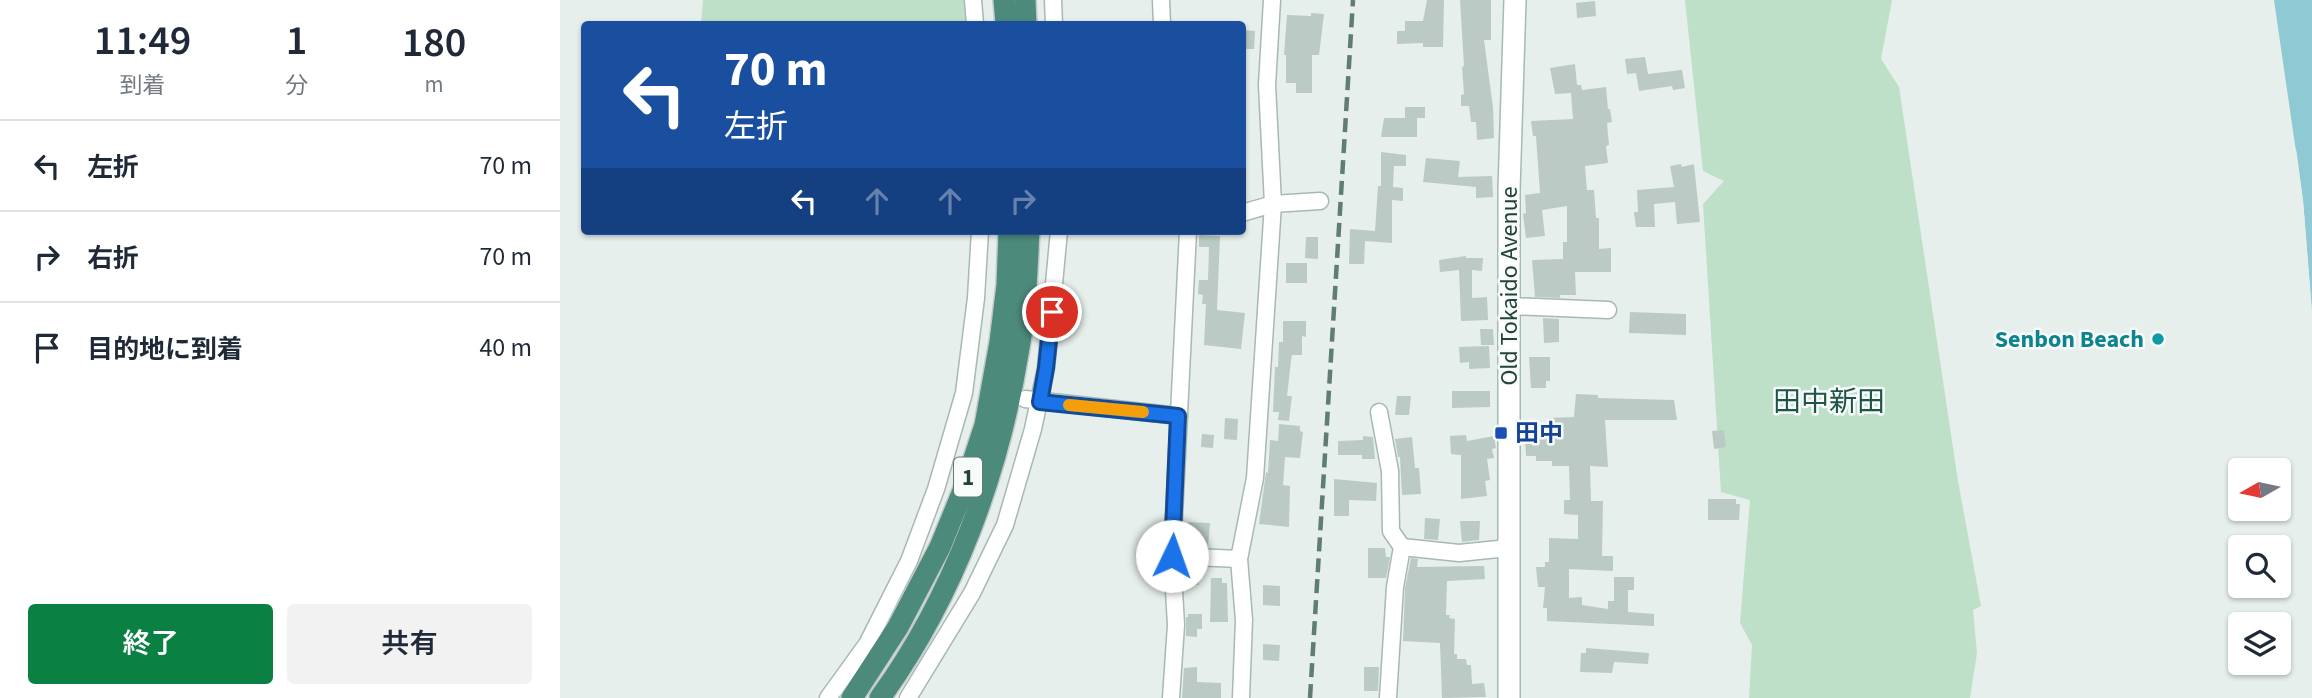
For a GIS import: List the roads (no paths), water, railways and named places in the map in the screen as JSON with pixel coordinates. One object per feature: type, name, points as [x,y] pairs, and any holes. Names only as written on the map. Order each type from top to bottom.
[{"type":"highway","points":[[1004,0],[1006,21]]},
{"type":"highway","points":[[1025,0],[1026,21]]},
{"type":"highway","name":"1","points":[[852,698],[898,627],[940,547],[969,473],[985,425],[1000,342],[1007,285],[1009,235]]},
{"type":"highway","name":"1","points":[[880,698],[906,662],[952,577],[1003,431],[1020,347],[1027,286],[1029,235]]},
{"type":"main road","name":"Old Tokaido Avenue","points":[[1509,698],[1509,177],[1515,0]]},
{"type":"street","points":[[974,0],[975,21]]},
{"type":"street","points":[[1053,0],[1054,21]]},
{"type":"street","points":[[1161,0],[1162,21]]},
{"type":"street","points":[[1241,698],[1244,620],[1239,559],[1255,478],[1273,204],[1267,85],[1272,0]]},
{"type":"street","points":[[1246,212],[1273,204],[1320,201]]},
{"type":"street","points":[[828,698],[867,644],[909,561],[970,393],[980,235]]},
{"type":"street","points":[[908,698],[972,593],[1004,525],[1032,400],[1046,368],[1059,235]]},
{"type":"street","points":[[1171,698],[1176,625],[1172,556],[1188,235]]},
{"type":"street","points":[[1510,306],[1608,310]]},
{"type":"street","points":[[1032,400],[1178,416]]},
{"type":"street","points":[[1379,412],[1390,471],[1391,531],[1402,547],[1395,587],[1388,698]]},
{"type":"street","points":[[1402,547],[1459,553],[1508,548]]},
{"type":"street","points":[[1172,556],[1239,559]]},
{"type":"water","points":[[2274,0],[2312,0],[2312,311],[2303,200]]},
{"type":"railway","points":[[1310,698],[1353,0]]},
{"type":"place","name":"Senbon Beach","points":[[2158,339]]},
{"type":"place","name":"田中","points":[[1501,433]]},
{"type":"district","name":"田中新田","points":[[1829,402]]}]
